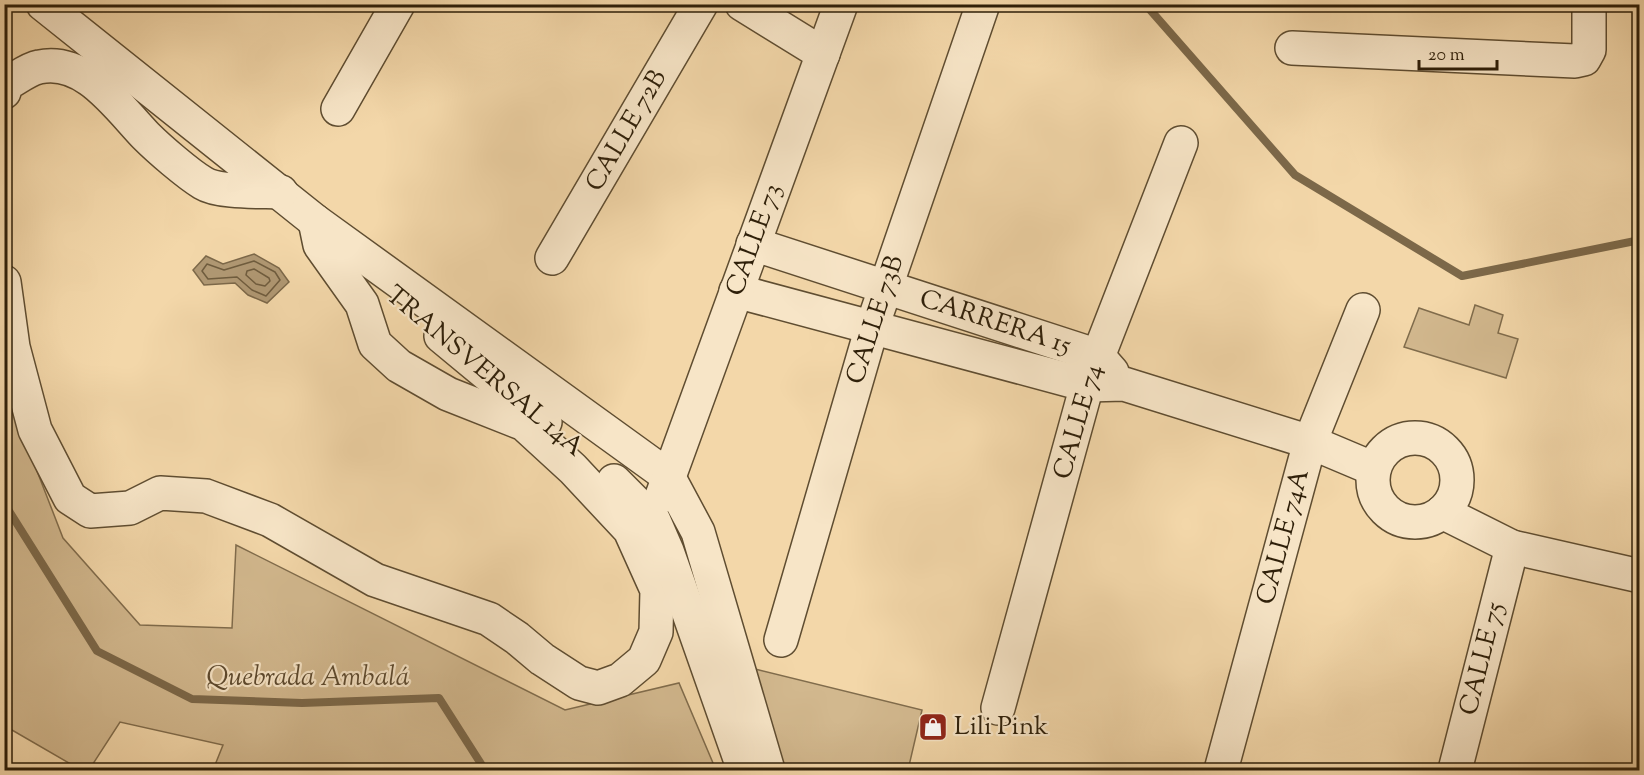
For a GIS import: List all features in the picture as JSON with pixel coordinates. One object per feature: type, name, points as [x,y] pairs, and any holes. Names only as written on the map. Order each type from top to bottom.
[{"type":"street","name":"TRANSVERSAL 14A","points":[[43,4],[315,221],[668,476]]},
{"type":"street","points":[[338,109],[398,4]]},
{"type":"street","name":"CALLE 72B","points":[[552,258],[701,4]]},
{"type":"street","points":[[742,4],[823,54]]},
{"type":"street","name":"CALLE 73","points":[[654,521],[668,476],[841,4]]},
{"type":"street","name":"CALLE 73B","points":[[781,640],[872,327],[983,4]]},
{"type":"street","points":[[1292,48],[1575,61],[1584,59],[1589,50],[1589,4]]},
{"type":"street","points":[[4,92],[6,84],[38,67],[64,67],[83,75],[101,87],[148,138],[204,184],[234,190],[280,192]]},
{"type":"street","name":"CALLE 74","points":[[998,708],[1093,371],[1181,143]]},
{"type":"street","name":"TRANSVERSAL 14A","points":[[315,221],[342,255],[606,472],[654,521]]},
{"type":"street","points":[[4,282],[12,347],[35,430],[70,498],[90,510],[130,508],[160,493],[206,496],[270,520],[375,580],[489,619],[542,659],[579,683],[598,688],[620,680],[644,660],[656,632],[657,590],[630,530],[573,469],[524,424],[448,394],[399,366],[375,344],[362,304],[320,245],[315,221]]},
{"type":"street","name":"CARRERA 15","points":[[753,244],[886,287],[1124,384],[1310,442],[1374,469]]},
{"type":"street","name":"CARRERA 15","points":[[736,291],[872,327],[1093,371]]},
{"type":"street","name":"CALLE 74A","points":[[1221,771],[1310,442],[1363,310]]},
{"type":"street","points":[[1417,438],[1431,441],[1443,449],[1452,460],[1456,474],[1456,488],[1450,502],[1442,512],[1431,519],[1417,522],[1404,520],[1392,515],[1375,495],[1374,469],[1389,446],[1417,438]]},
{"type":"street","points":[[668,476],[698,532],[768,771]]},
{"type":"street","points":[[1442,512],[1512,547],[1640,576]]},
{"type":"street","points":[[654,521],[667,551],[744,771]]},
{"type":"street","name":"CALLE 75","points":[[1455,771],[1512,547]]},
{"type":"shaded area","points":[[1475,305],[1503,315],[1498,333],[1518,339],[1506,378],[1404,347],[1419,308],[1469,325]]},
{"type":"shaded area","points":[[4,386],[63,538],[140,625],[232,628],[236,545],[565,710],[679,683],[716,770],[213,770],[223,745],[120,722],[89,770],[81,770],[5,726]]},
{"type":"shaded area","points":[[755,669],[922,710],[908,770],[782,770]]},
{"type":"water","points":[[254,254],[279,268],[289,282],[267,303],[248,295],[235,283],[204,285],[193,270],[206,256],[223,264]]},
{"type":"waterway","points":[[1145,4],[1295,175],[1462,276],[1640,240]]},
{"type":"waterway","name":"Quebrada Ambalá","points":[[4,503],[97,651],[192,699],[302,703],[439,698],[485,770]]},
{"type":"place","name":"Lili Pink","points":[[933,727]]}]
